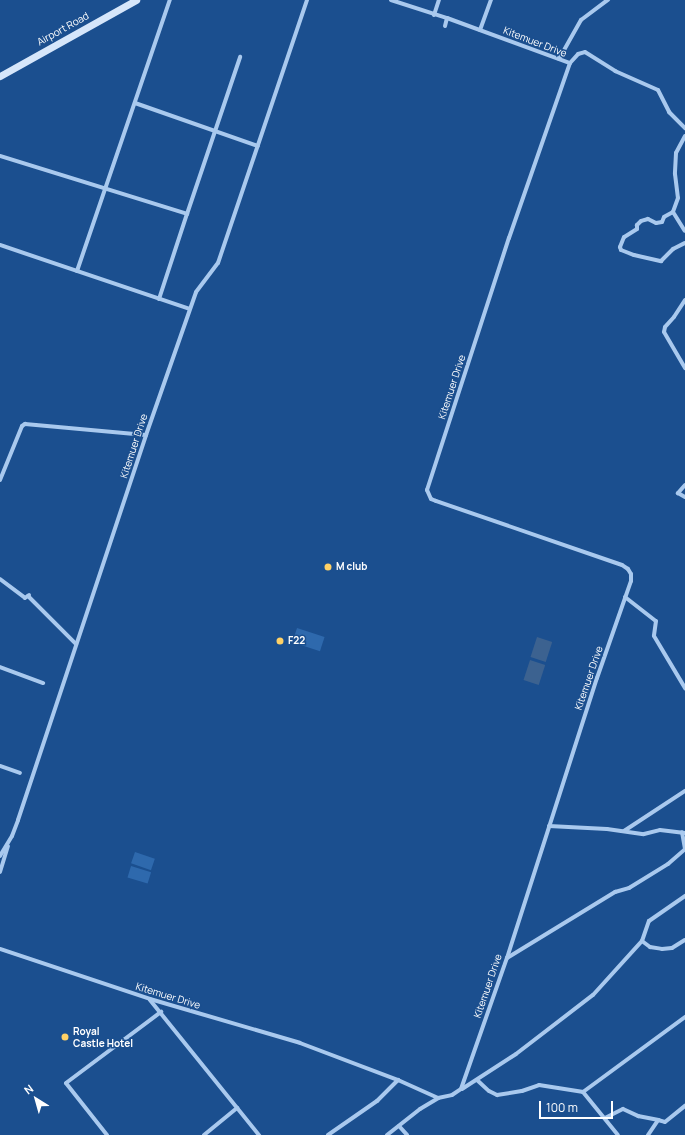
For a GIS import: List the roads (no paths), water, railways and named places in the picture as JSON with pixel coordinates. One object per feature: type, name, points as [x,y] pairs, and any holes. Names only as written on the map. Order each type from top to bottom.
[{"type":"street","name":"Airport Road","points":[[0,76],[136,0]]},
{"type":"street","points":[[77,271],[170,0]]},
{"type":"street","name":"Kitemuer Drive","points":[[0,872],[146,434],[190,309],[196,292],[218,264],[307,0]]},
{"type":"street","name":"Kitemuer Drive","points":[[391,0],[447,18],[559,58],[570,64],[512,231],[427,490],[431,499],[622,564],[631,574],[631,581],[549,826],[507,958],[461,1089]]},
{"type":"street","points":[[434,15],[439,0]]},
{"type":"street","points":[[480,30],[491,0]]},
{"type":"street","points":[[559,58],[580,20],[608,0]]},
{"type":"street","points":[[445,26],[447,18]]},
{"type":"street","points":[[570,64],[578,54],[585,52],[615,71],[658,90],[669,112],[685,128]]},
{"type":"street","points":[[159,299],[240,57]]},
{"type":"street","points":[[135,103],[258,146]]},
{"type":"street","points":[[685,136],[676,153],[675,174],[678,198],[673,212],[664,218],[662,222],[656,223],[648,219],[641,221],[637,225],[637,229],[624,237],[620,249],[634,255],[661,261],[673,249],[685,243]]},
{"type":"street","points":[[0,156],[187,214]]},
{"type":"street","points":[[673,212],[685,231]]},
{"type":"street","points":[[0,245],[190,309]]},
{"type":"street","points":[[685,300],[664,330],[685,368]]},
{"type":"street","points":[[0,480],[22,426],[25,424],[146,434]]},
{"type":"street","points":[[685,485],[678,494],[685,497]]},
{"type":"street","points":[[0,579],[24,598],[28,595],[76,644]]},
{"type":"street","points":[[625,597],[656,621],[654,636],[685,688]]},
{"type":"street","points":[[0,667],[43,683]]},
{"type":"street","points":[[0,766],[20,773]]},
{"type":"street","points":[[624,831],[685,791]]},
{"type":"street","points":[[507,958],[615,892],[635,884],[668,864],[685,849],[683,833],[660,830],[644,834],[624,831],[549,826]]},
{"type":"street","name":"Kitemuer Drive","points":[[0,856],[12,836]]},
{"type":"street","points":[[387,1135],[438,1098],[452,1095],[516,1054],[593,995],[642,941],[649,921],[685,896]]},
{"type":"street","points":[[642,941],[650,947],[662,949],[672,948],[685,940]]},
{"type":"street","name":"Kitemuer Drive","points":[[0,949],[150,999],[300,1043],[398,1080],[438,1098]]},
{"type":"street","points":[[150,999],[259,1135]]},
{"type":"street","points":[[107,1135],[66,1084],[161,1012]]},
{"type":"street","points":[[583,1092],[685,1017]]},
{"type":"street","points":[[328,1135],[377,1101],[398,1080]]},
{"type":"street","points":[[477,1080],[489,1091],[497,1095],[522,1091],[540,1084],[583,1092],[618,1135]]},
{"type":"street","points":[[605,1118],[622,1110],[638,1116],[664,1122],[685,1106]]},
{"type":"street","points":[[204,1135],[237,1108]]},
{"type":"street","points":[[648,1135],[659,1120]]},
{"type":"street","points":[[399,1126],[407,1135]]},
{"type":"place","name":"M club","points":[[328,567]]},
{"type":"place","name":"F22","points":[[280,641]]},
{"type":"place","name":"Royal Castle Hotel","points":[[65,1037]]}]
